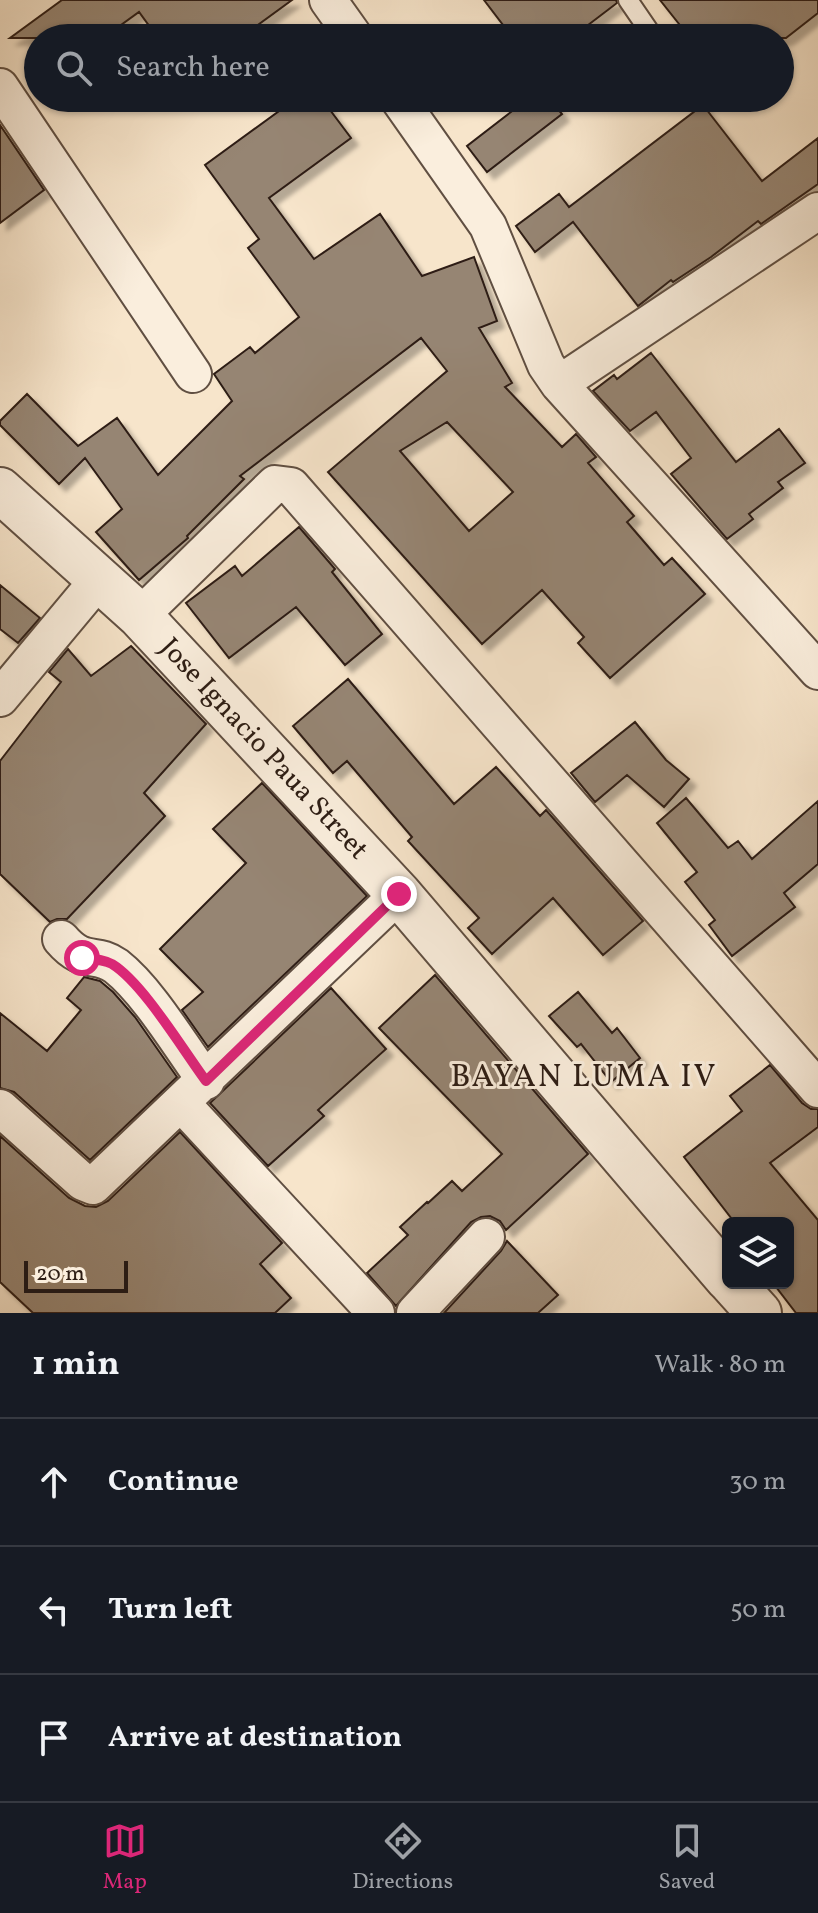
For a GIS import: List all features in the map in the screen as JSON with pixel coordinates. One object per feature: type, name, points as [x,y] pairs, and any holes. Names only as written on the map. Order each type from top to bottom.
[{"type":"street","points":[[328,0],[345,24]]},
{"type":"street","points":[[0,87],[193,374]]},
{"type":"street","points":[[408,112],[488,226],[546,365],[559,384],[818,670]]},
{"type":"street","points":[[559,384],[818,211]]},
{"type":"street","points":[[140,616],[275,484],[291,486],[818,1089]]},
{"type":"street","name":"Jose Ignacio Paua Street","points":[[0,490],[140,616],[399,894],[722,1272]]},
{"type":"street","points":[[0,698],[100,578]]},
{"type":"street","points":[[0,1108],[83,1182],[93,1186],[194,1093],[399,894]]},
{"type":"street","points":[[61,939],[82,958],[97,959],[115,966],[151,1006],[194,1093],[376,1313]]},
{"type":"street","points":[[415,1313],[486,1237]]},
{"type":"street","name":"Jose Ignacio Paua Street","points":[[737,1289],[759,1313]]},
{"type":"lane","points":[[628,0],[644,24]]},
{"type":"building","points":[[62,0],[292,0],[259,24],[148,24],[139,12],[122,24],[29,24]]},
{"type":"building","points":[[484,0],[616,0],[617,3],[589,24],[502,24]]},
{"type":"building","points":[[660,0],[818,0],[818,13],[794,32],[794,24],[679,24]]},
{"type":"building","points":[[24,28],[24,38],[10,38]]},
{"type":"building","points":[[278,112],[332,112],[351,138],[269,198],[314,259],[380,214],[422,276],[474,257],[497,321],[479,328],[512,383],[505,387],[562,447],[576,434],[596,457],[588,463],[634,516],[627,522],[664,565],[672,558],[705,594],[610,678],[578,643],[584,637],[542,590],[482,644],[328,472],[447,371],[421,338],[240,476],[244,479],[188,538],[139,580],[96,532],[122,509],[85,458],[59,484],[0,425],[0,421],[27,394],[78,446],[117,418],[158,475],[232,401],[214,374],[250,347],[255,353],[299,317],[248,248],[259,239],[205,165]],"holes":[[[447,422],[513,492],[469,531],[400,451]]]},
{"type":"building","points":[[511,112],[562,114],[487,172],[467,146]]},
{"type":"building","points":[[694,112],[708,112],[762,181],[818,138],[818,184],[761,224],[758,221],[638,306],[573,222],[535,252],[516,226],[559,194],[569,207]]},
{"type":"building","points":[[0,125],[44,190],[0,223]]},
{"type":"building","points":[[651,353],[736,462],[779,429],[805,463],[778,482],[783,488],[749,514],[753,519],[727,539],[671,474],[691,458],[656,412],[630,431],[593,391],[614,375],[617,379]]},
{"type":"building","points":[[299,527],[335,569],[332,572],[382,634],[345,665],[296,607],[229,658],[186,603],[235,566],[242,576]]},
{"type":"building","points":[[0,585],[40,618],[18,643],[0,629]]},
{"type":"building","points":[[131,646],[206,724],[144,793],[165,816],[67,919],[50,922],[0,874],[0,761],[61,682],[49,672],[68,649],[91,676]]},
{"type":"building","points":[[348,679],[454,804],[496,767],[540,816],[546,810],[643,921],[603,955],[553,898],[492,954],[468,928],[479,918],[408,841],[412,837],[347,761],[333,773],[293,726]]},
{"type":"building","points":[[635,722],[666,760],[689,779],[664,807],[627,775],[595,802],[571,773]]},
{"type":"building","points":[[262,783],[367,896],[208,1047],[182,1010],[203,992],[160,949],[246,863],[213,829]]},
{"type":"building","points":[[686,798],[728,848],[738,841],[752,859],[818,801],[818,864],[784,893],[795,907],[732,956],[709,925],[715,920],[685,882],[697,872],[657,823]]},
{"type":"building","points":[[435,975],[588,1154],[506,1230],[500,1221],[490,1216],[471,1222],[396,1306],[367,1273],[408,1235],[400,1227],[427,1202],[452,1181],[462,1191],[502,1154],[379,1028]]},
{"type":"building","points":[[84,977],[100,981],[113,992],[135,1017],[177,1077],[90,1160],[14,1092],[0,1088],[0,1013],[47,1051],[81,1010],[67,998]]},
{"type":"building","points":[[331,988],[386,1049],[318,1110],[324,1116],[268,1166],[210,1103]]},
{"type":"building","points":[[578,992],[612,1033],[617,1028],[640,1058],[611,1082],[581,1044],[577,1047],[549,1016]]},
{"type":"building","points":[[770,1065],[802,1103],[811,1109],[818,1109],[818,1127],[770,1163],[818,1220],[818,1313],[796,1313],[778,1289],[794,1289],[794,1217],[730,1217],[684,1157],[742,1111],[730,1096]]},
{"type":"building","points":[[180,1132],[282,1243],[260,1264],[291,1298],[275,1313],[33,1313],[0,1282],[0,1136],[69,1198],[85,1206],[96,1207],[108,1201]]},
{"type":"building","points":[[507,1241],[558,1295],[538,1313],[444,1313],[501,1251]]},
{"type":"district","name":"BAYAN LUMA IV","points":[[584,1078]]},
{"type":"route","points":[[82,958],[108,962],[124,974],[206,1081],[399,894]]}]
